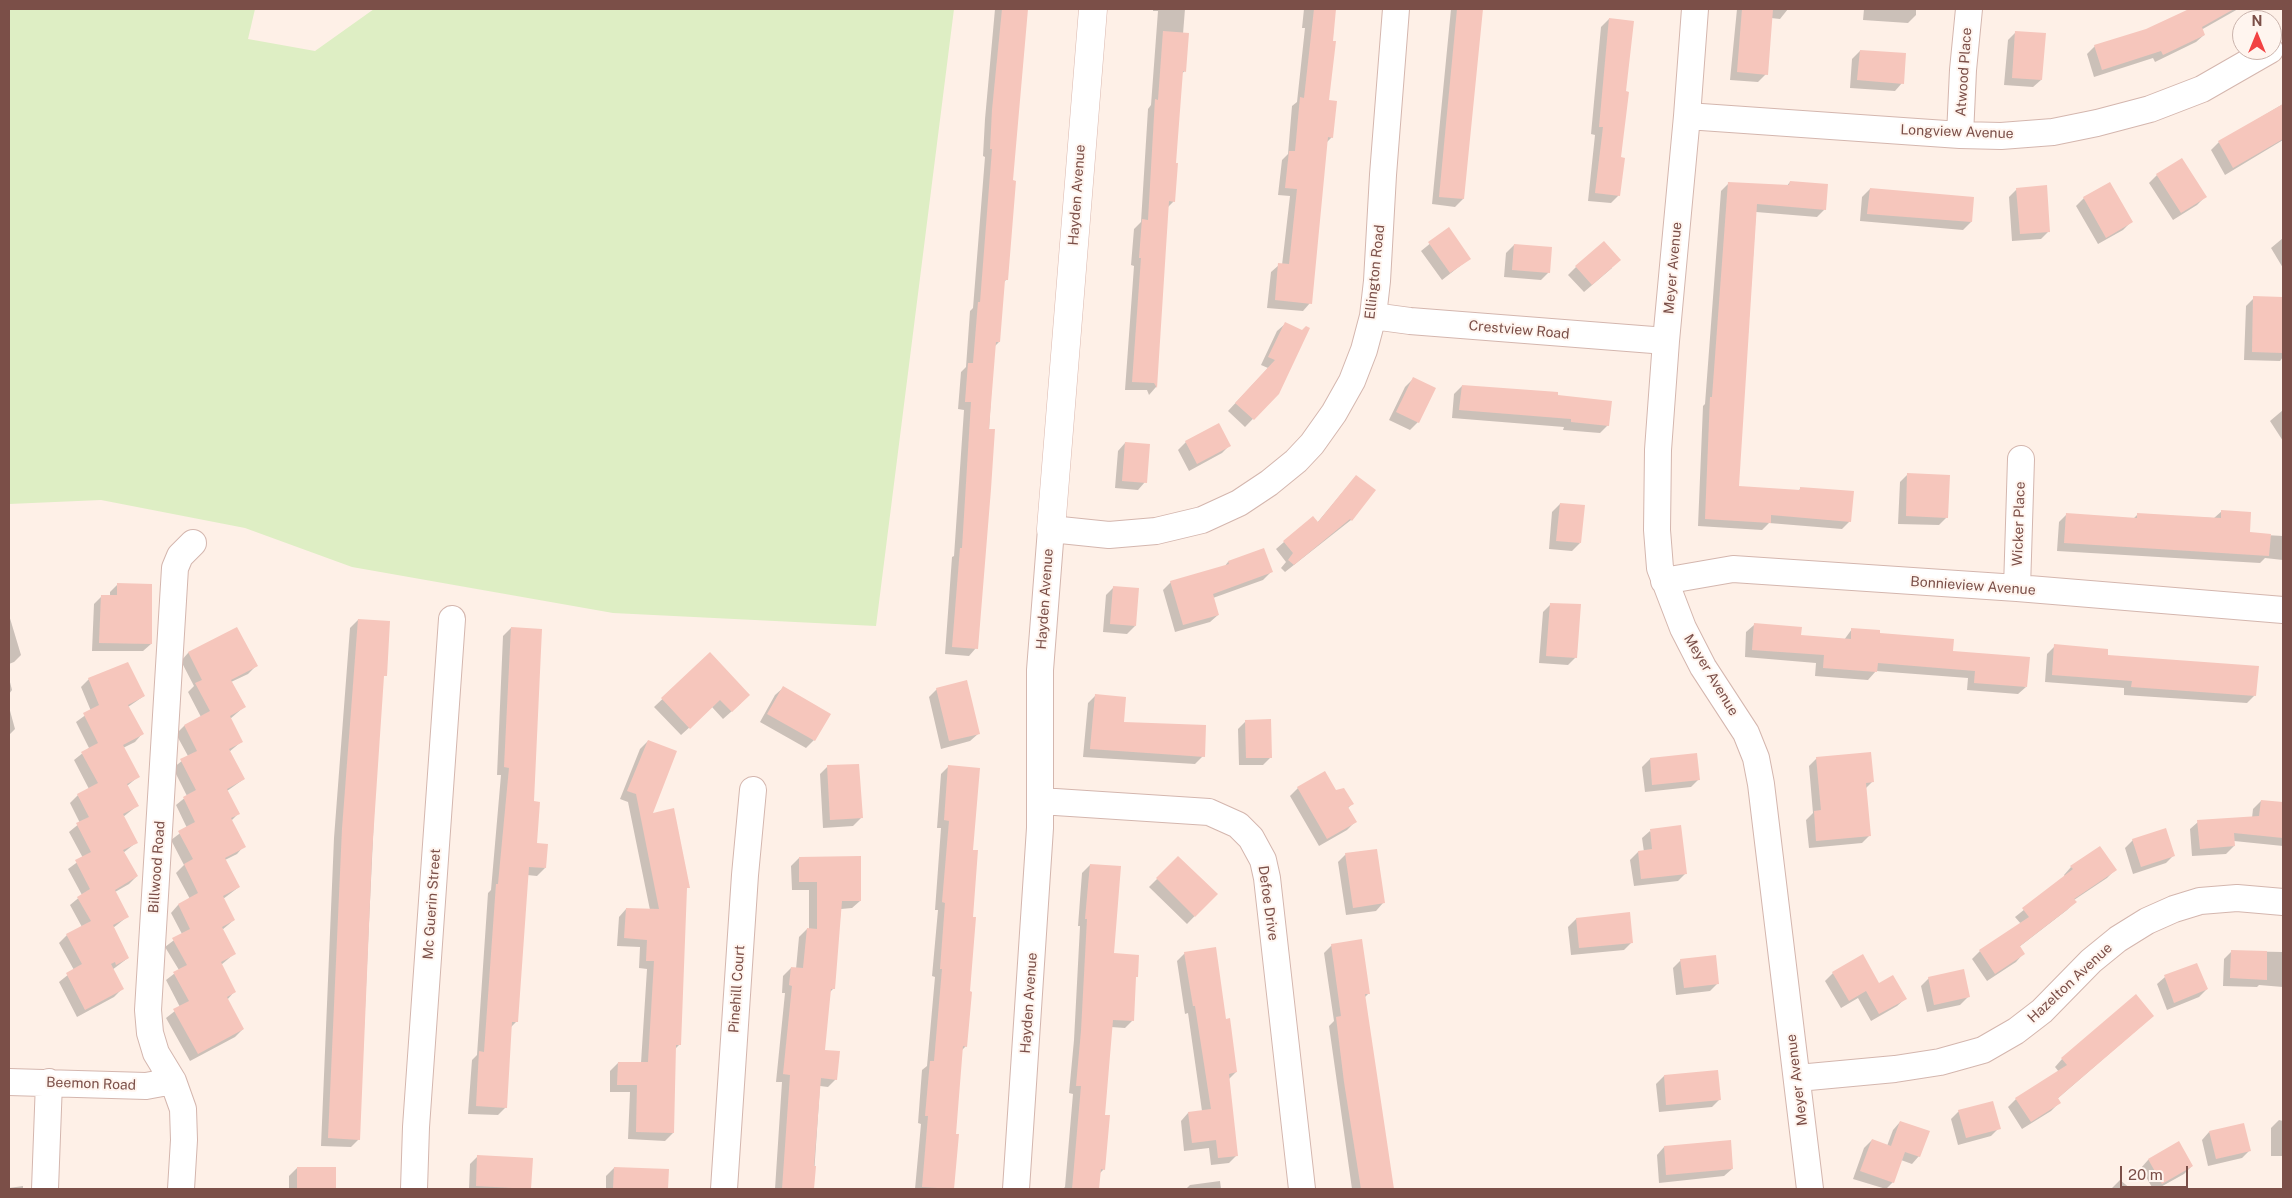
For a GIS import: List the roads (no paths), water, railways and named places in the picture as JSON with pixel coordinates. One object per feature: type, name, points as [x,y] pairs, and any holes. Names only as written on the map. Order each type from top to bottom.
[{"type":"street","name":"Hayden Avenue","points":[[1016,1189],[1040,828],[1040,670],[1093,9]]},
{"type":"street","name":"Ellington Road","points":[[1051,529],[1109,535],[1156,531],[1202,520],[1239,502],[1269,483],[1296,461],[1312,444],[1334,414],[1352,381],[1364,350],[1373,316],[1396,9]]},
{"type":"street","name":"Meyer Avenue","points":[[1695,9],[1658,450],[1657,530],[1660,568],[1683,628],[1703,667],[1746,733],[1756,758],[1762,784],[1810,1189]]},
{"type":"street","name":"Atwood Place","points":[[1960,135],[1963,70],[1969,9]]},
{"type":"street","name":"Longview Avenue","points":[[1687,116],[1960,135],[2001,136],[2053,132],[2150,109],[2202,89],[2252,60]]},
{"type":"street","name":"Crestview Road","points":[[1373,316],[1410,321],[1666,341]]},
{"type":"street","name":"Wicker Place","points":[[2017,588],[2021,459]]},
{"type":"street","name":"Billwood Road","points":[[181,1189],[184,1140],[183,1109],[173,1082],[156,1053],[150,1033],[148,1010],[175,568],[180,556],[193,543]]},
{"type":"street","name":"Bonnieview Avenue","points":[[1664,581],[1734,569],[2017,588],[2283,610]]},
{"type":"street","name":"Mc Guerin Street","points":[[414,1189],[416,1117],[452,619]]},
{"type":"street","name":"Pinehill Court","points":[[724,1189],[744,884],[753,790]]},
{"type":"street","name":"Defoe Drive","points":[[1040,802],[1210,812],[1238,825],[1251,838],[1263,860],[1267,878],[1302,1189]]},
{"type":"street","name":"Hazelton Avenue","points":[[1798,1078],[1895,1069],[1940,1062],[1983,1050],[2023,1026],[2042,1010],[2091,961],[2118,939],[2147,921],[2174,909],[2200,902],[2236,898],[2283,902]]},
{"type":"street","name":"Beemon Road","points":[[9,1082],[146,1086],[173,1082]]},
{"type":"street","points":[[45,1189],[49,1082]]}]
